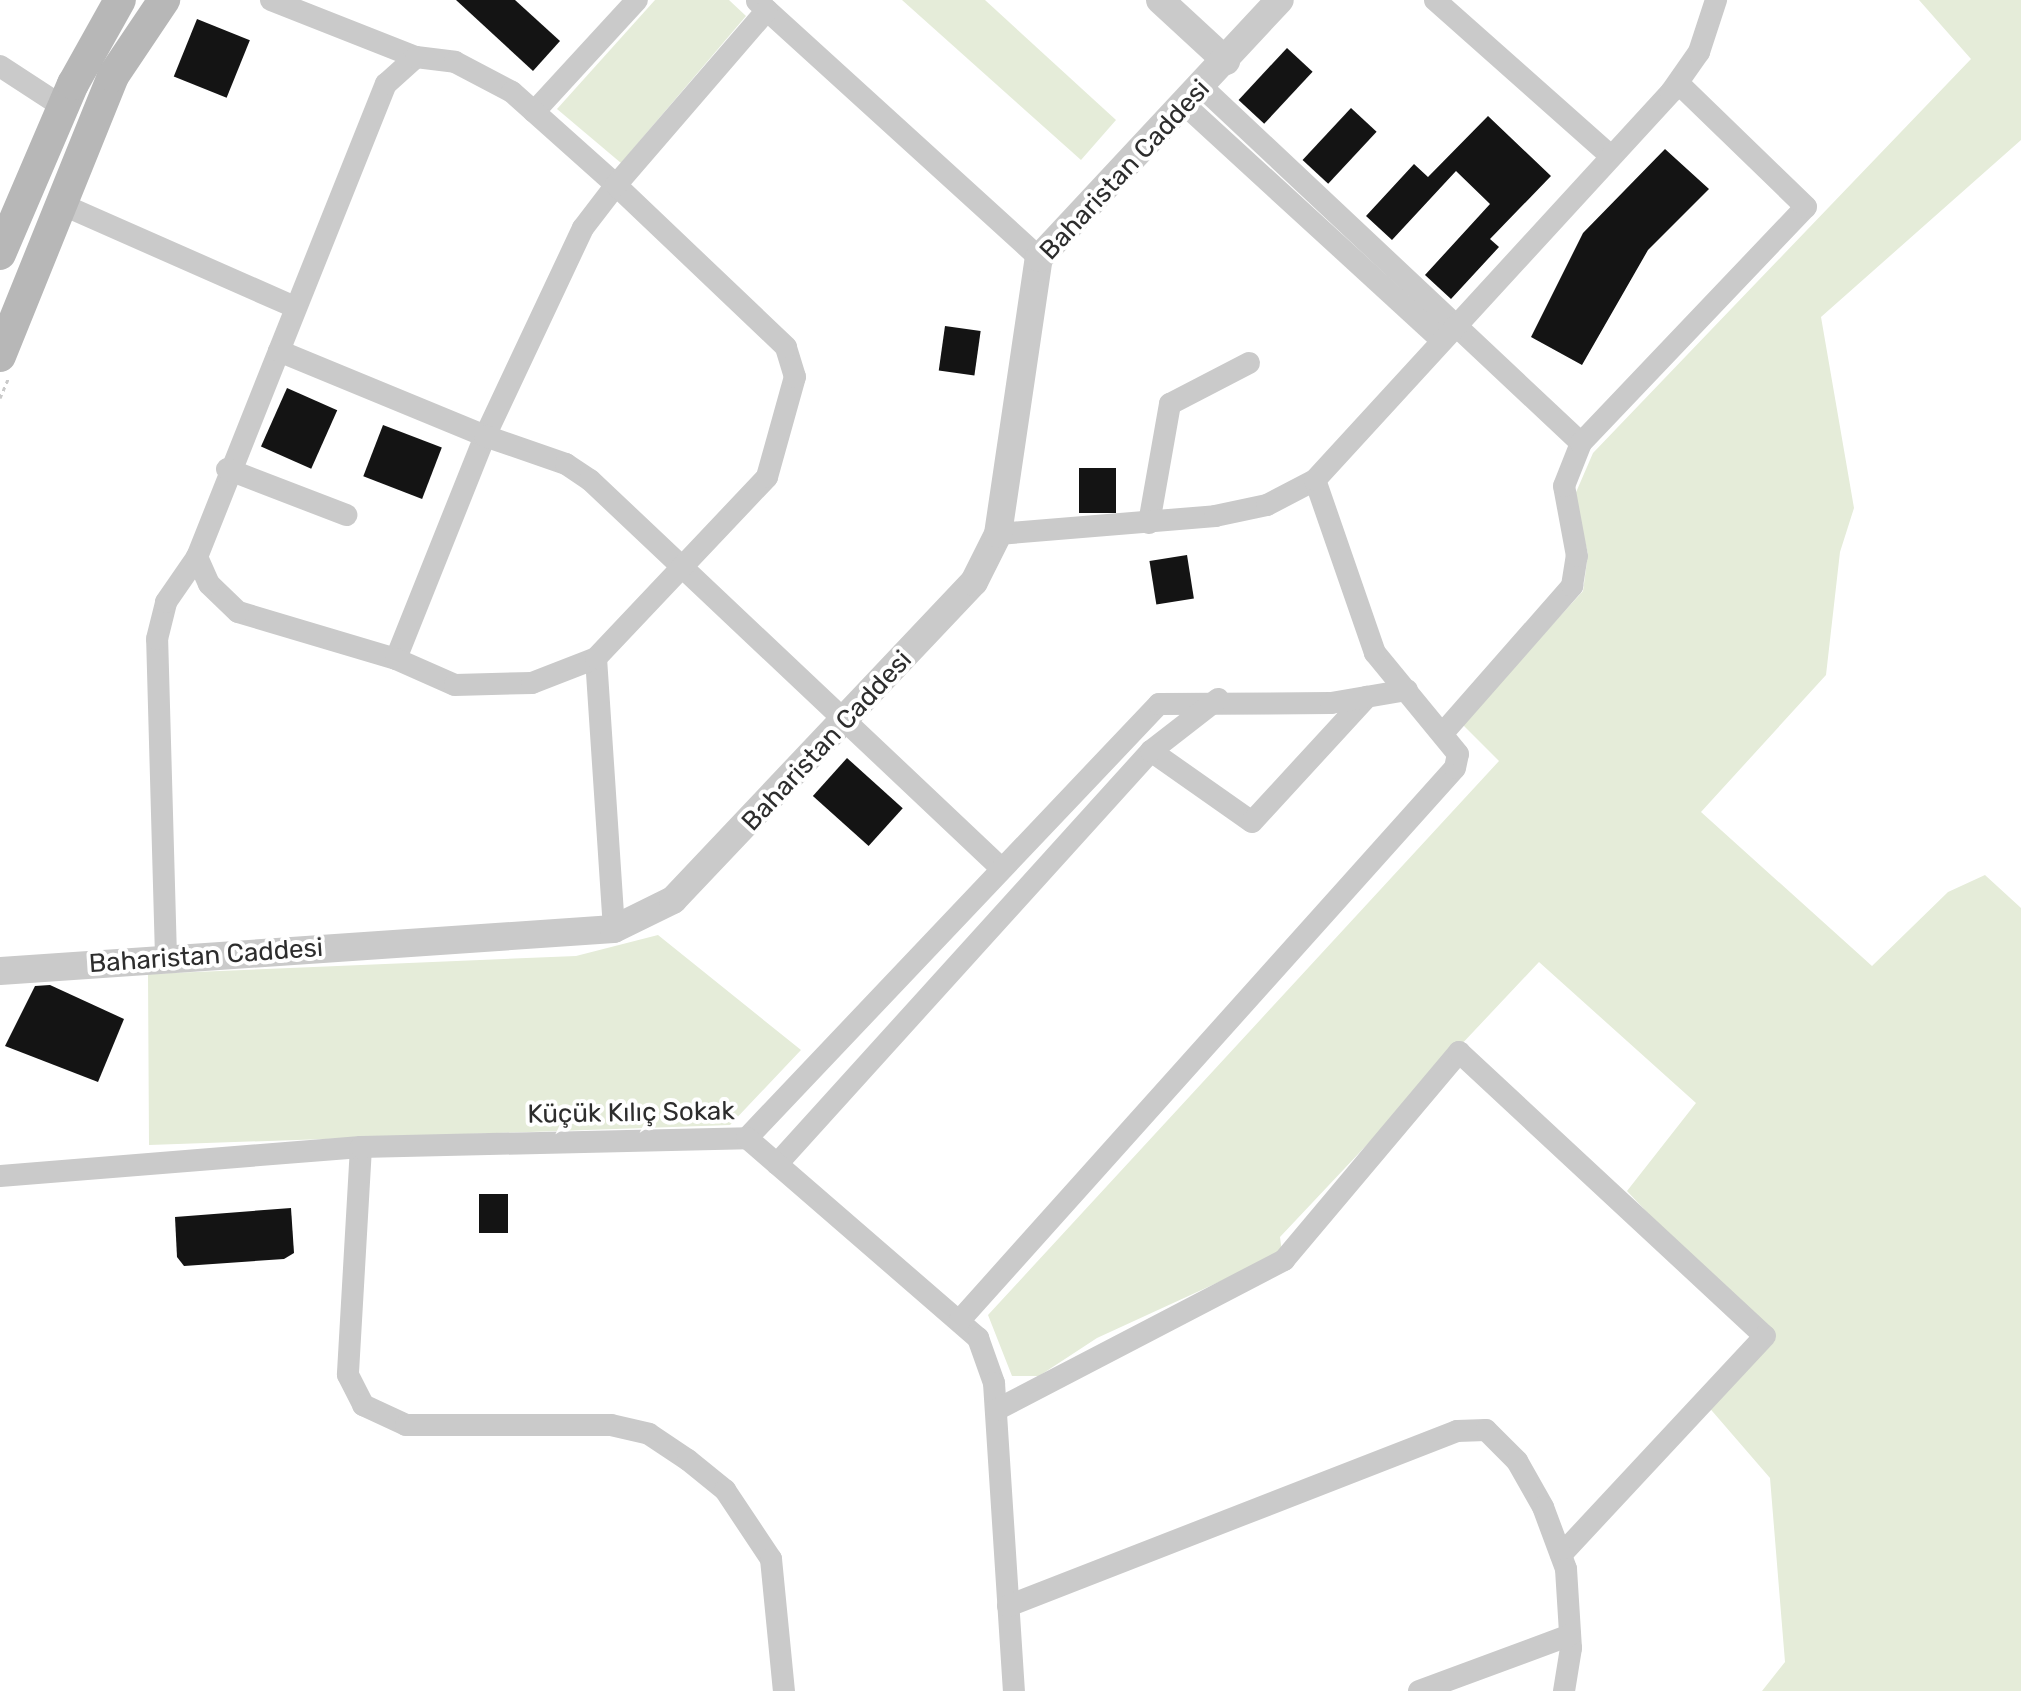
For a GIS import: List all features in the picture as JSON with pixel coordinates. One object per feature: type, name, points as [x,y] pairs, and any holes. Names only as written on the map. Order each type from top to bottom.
[{"type":"main road","points":[[0,254],[63,107],[120,0]]},
{"type":"main road","points":[[0,356],[113,76],[164,0]]},
{"type":"street","points":[[197,557],[209,584],[238,612],[396,659],[455,685],[532,683],[596,658],[767,477],[795,377],[786,347],[616,185],[534,112],[455,62],[416,57],[271,0]]},
{"type":"street","points":[[534,112],[637,0]]},
{"type":"street","points":[[1160,0],[1226,61]]},
{"type":"street","name":"Baharistan Caddesi","points":[[0,971],[166,957],[614,929],[696,881],[845,718],[959,601],[998,534],[1039,258],[1194,97],[1280,0]]},
{"type":"street","points":[[1435,0],[1611,156]]},
{"type":"street","points":[[998,534],[1149,523],[1267,505],[1315,480],[1446,332],[1678,83],[1699,52],[1716,0]]},
{"type":"street","points":[[396,659],[485,436],[583,228],[762,5],[1039,258]]},
{"type":"street","points":[[166,957],[157,639],[166,602],[197,557],[227,469],[279,351],[386,84],[416,57]]},
{"type":"street","points":[[0,66],[63,107]]},
{"type":"street","points":[[1443,733],[1572,586],[1577,556],[1564,486],[1581,443],[1806,207],[1678,83]]},
{"type":"street","points":[[1194,97],[1446,332],[1581,443]]},
{"type":"street","points":[[61,204],[295,307]]},
{"type":"street","points":[[279,351],[485,436],[566,464],[681,565],[1000,867]]},
{"type":"street","points":[[1149,523],[1170,404],[1249,363]]},
{"type":"street","points":[[227,469],[346,515]]},
{"type":"street","points":[[960,1320],[1455,768],[1458,754],[1375,653],[1315,480]]},
{"type":"street","points":[[596,658],[614,929]]},
{"type":"street","points":[[747,1138],[1000,867],[1159,704],[1219,698],[1331,703],[1407,690]]},
{"type":"street","points":[[1151,751],[1252,822],[1367,697]]},
{"type":"street","points":[[777,1164],[1151,751],[1219,698]]},
{"type":"street","points":[[996,1410],[1284,1260],[1459,1052],[1765,1336],[1561,1555]]},
{"type":"street","name":"Küçük Kılıç Sokak","points":[[0,1176],[361,1147],[747,1138],[978,1338],[996,1410],[1014,1691]]},
{"type":"street","points":[[361,1147],[348,1375],[363,1405],[406,1425],[611,1425],[649,1434],[688,1460],[725,1490],[771,1559],[784,1691]]},
{"type":"street","points":[[1008,1606],[1457,1431],[1486,1430],[1517,1461],[1561,1555],[1570,1635],[1564,1691]]},
{"type":"street","points":[[1419,1691],[1570,1635]]},
{"type":"green space","points":[[655,0],[729,0],[746,16],[621,163],[557,109]]},
{"type":"green space","points":[[902,0],[985,0],[1116,120],[1081,160]]},
{"type":"green space","points":[[1919,0],[2021,0],[2021,140],[1821,317],[1854,508],[1840,552],[1826,675],[1701,812],[1872,966],[1948,892],[1985,875],[2021,908],[2021,1691],[1762,1691],[1785,1662],[1770,1478],[1700,1397],[1761,1333],[1627,1191],[1696,1103],[1539,962],[1280,1237],[1282,1253],[1097,1338],[1039,1376],[1012,1376],[988,1315],[1499,761],[1462,724],[1583,591],[1588,554],[1574,497],[1593,453],[1971,59]]},
{"type":"green space","points":[[658,935],[801,1050],[730,1125],[149,1145],[148,974],[576,956]]},
{"type":"building","points":[[456,0],[515,0],[560,41],[533,71]]},
{"type":"building","points":[[197,19],[250,40],[227,98],[174,76]]},
{"type":"building","points":[[1287,48],[1313,72],[1264,124],[1239,100]]},
{"type":"building","points":[[1351,108],[1377,132],[1328,184],[1303,160]]},
{"type":"building","points":[[1488,116],[1551,176],[1490,239],[1499,247],[1451,299],[1425,275],[1490,204],[1456,171],[1392,240],[1366,216],[1414,164],[1428,177]]},
{"type":"building","points":[[1665,149],[1709,189],[1648,250],[1582,365],[1531,337],[1583,233]]},
{"type":"building","points":[[945,326],[981,331],[974,376],[939,371]]},
{"type":"building","points":[[287,388],[337,410],[311,469],[261,446]]},
{"type":"building","points":[[383,425],[442,448],[422,499],[363,476]]},
{"type":"building","points":[[1079,468],[1116,468],[1116,513],[1079,513]]},
{"type":"building","points":[[1187,555],[1194,598],[1156,604],[1149,561]]},
{"type":"building","points":[[847,758],[903,808],[869,846],[813,796]]},
{"type":"building","points":[[50,985],[124,1019],[98,1082],[5,1046],[35,986]]},
{"type":"building","points":[[479,1194],[508,1194],[508,1233],[479,1233]]},
{"type":"building","points":[[291,1208],[294,1253],[284,1259],[184,1266],[177,1257],[175,1217]]}]
